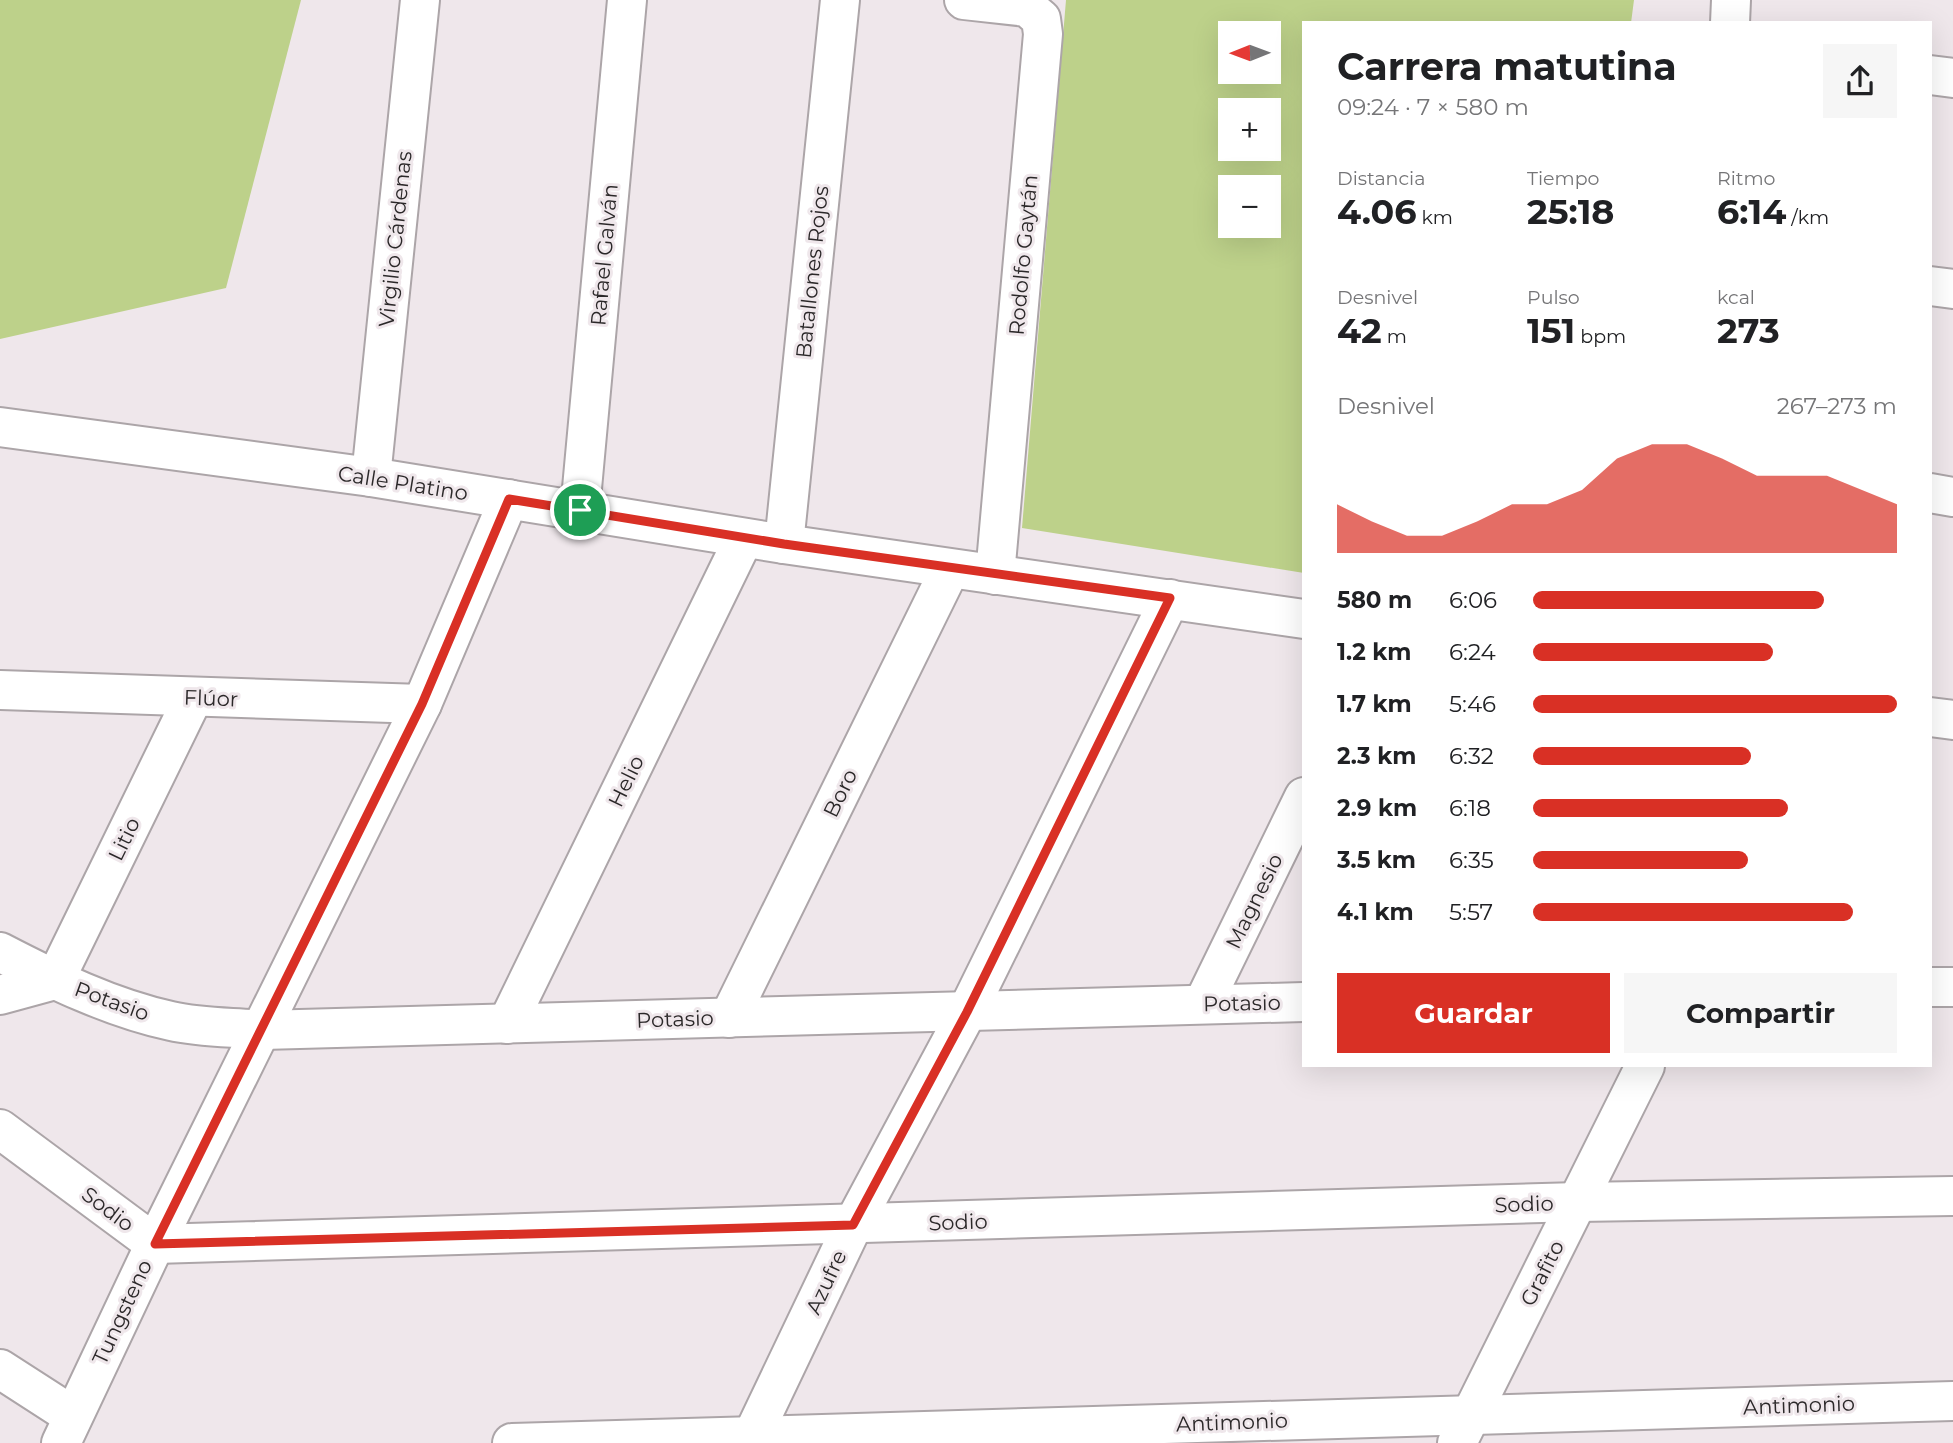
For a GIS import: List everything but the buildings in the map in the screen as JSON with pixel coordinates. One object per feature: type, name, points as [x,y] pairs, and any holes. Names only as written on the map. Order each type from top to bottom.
[{"type":"street","name":"Virgilio Cárdenas","points":[[371,477],[420,0]]},
{"type":"street","name":"Rafael Galván","points":[[580,510],[627,0]]},
{"type":"street","name":"Batallones Rojos","points":[[784,544],[839,0]]},
{"type":"street","name":"Rodolfo Gaytán","points":[[964,0],[1027,6],[1041,19],[1043,34],[995,575]]},
{"type":"street","points":[[1730,21],[1731,0]]},
{"type":"street","points":[[1932,75],[1953,78]]},
{"type":"street","points":[[1932,286],[1953,289]]},
{"type":"street","name":"Calle Platino","points":[[0,427],[371,477],[744,538],[1302,619]]},
{"type":"street","points":[[1932,493],[1953,497]]},
{"type":"street","name":"Tungsteno","points":[[67,1430],[155,1244],[422,704],[509,499]]},
{"type":"street","name":"Helio","points":[[507,1024],[744,538]]},
{"type":"street","name":"Boro","points":[[729,1018],[950,569]]},
{"type":"street","name":"Azufre","points":[[751,1440],[853,1225],[967,1012],[1170,598]]},
{"type":"street","name":"Flúor","points":[[0,690],[422,704]]},
{"type":"street","name":"Litio","points":[[55,980],[193,698]]},
{"type":"street","points":[[1932,717],[1953,720]]},
{"type":"street","name":"Magnesio","points":[[1203,1004],[1302,801]]},
{"type":"street","name":"Potasio","points":[[0,952],[55,980],[134,1012],[174,1022],[263,1030],[1302,1002]]},
{"type":"street","name":"Potasio","points":[[0,995],[55,980]]},
{"type":"street","points":[[1932,987],[1953,987]]},
{"type":"street","name":"Grafito","points":[[1464,1429],[1644,1067]]},
{"type":"street","name":"Sodio","points":[[0,1129],[155,1244],[1577,1202],[1953,1196]]},
{"type":"street","points":[[0,1369],[67,1430]]},
{"type":"street","name":"Antimonio","points":[[512,1443],[1464,1429],[1953,1401]]},
{"type":"green space","points":[[0,0],[301,0],[226,288],[0,339]]},
{"type":"green space","points":[[1066,0],[1634,0],[1631,21],[1302,21],[1302,573],[1022,528]]},
{"type":"route","points":[[509,499],[580,510],[950,569],[1170,598],[967,1012],[853,1225],[155,1244],[422,704],[509,499]]}]
